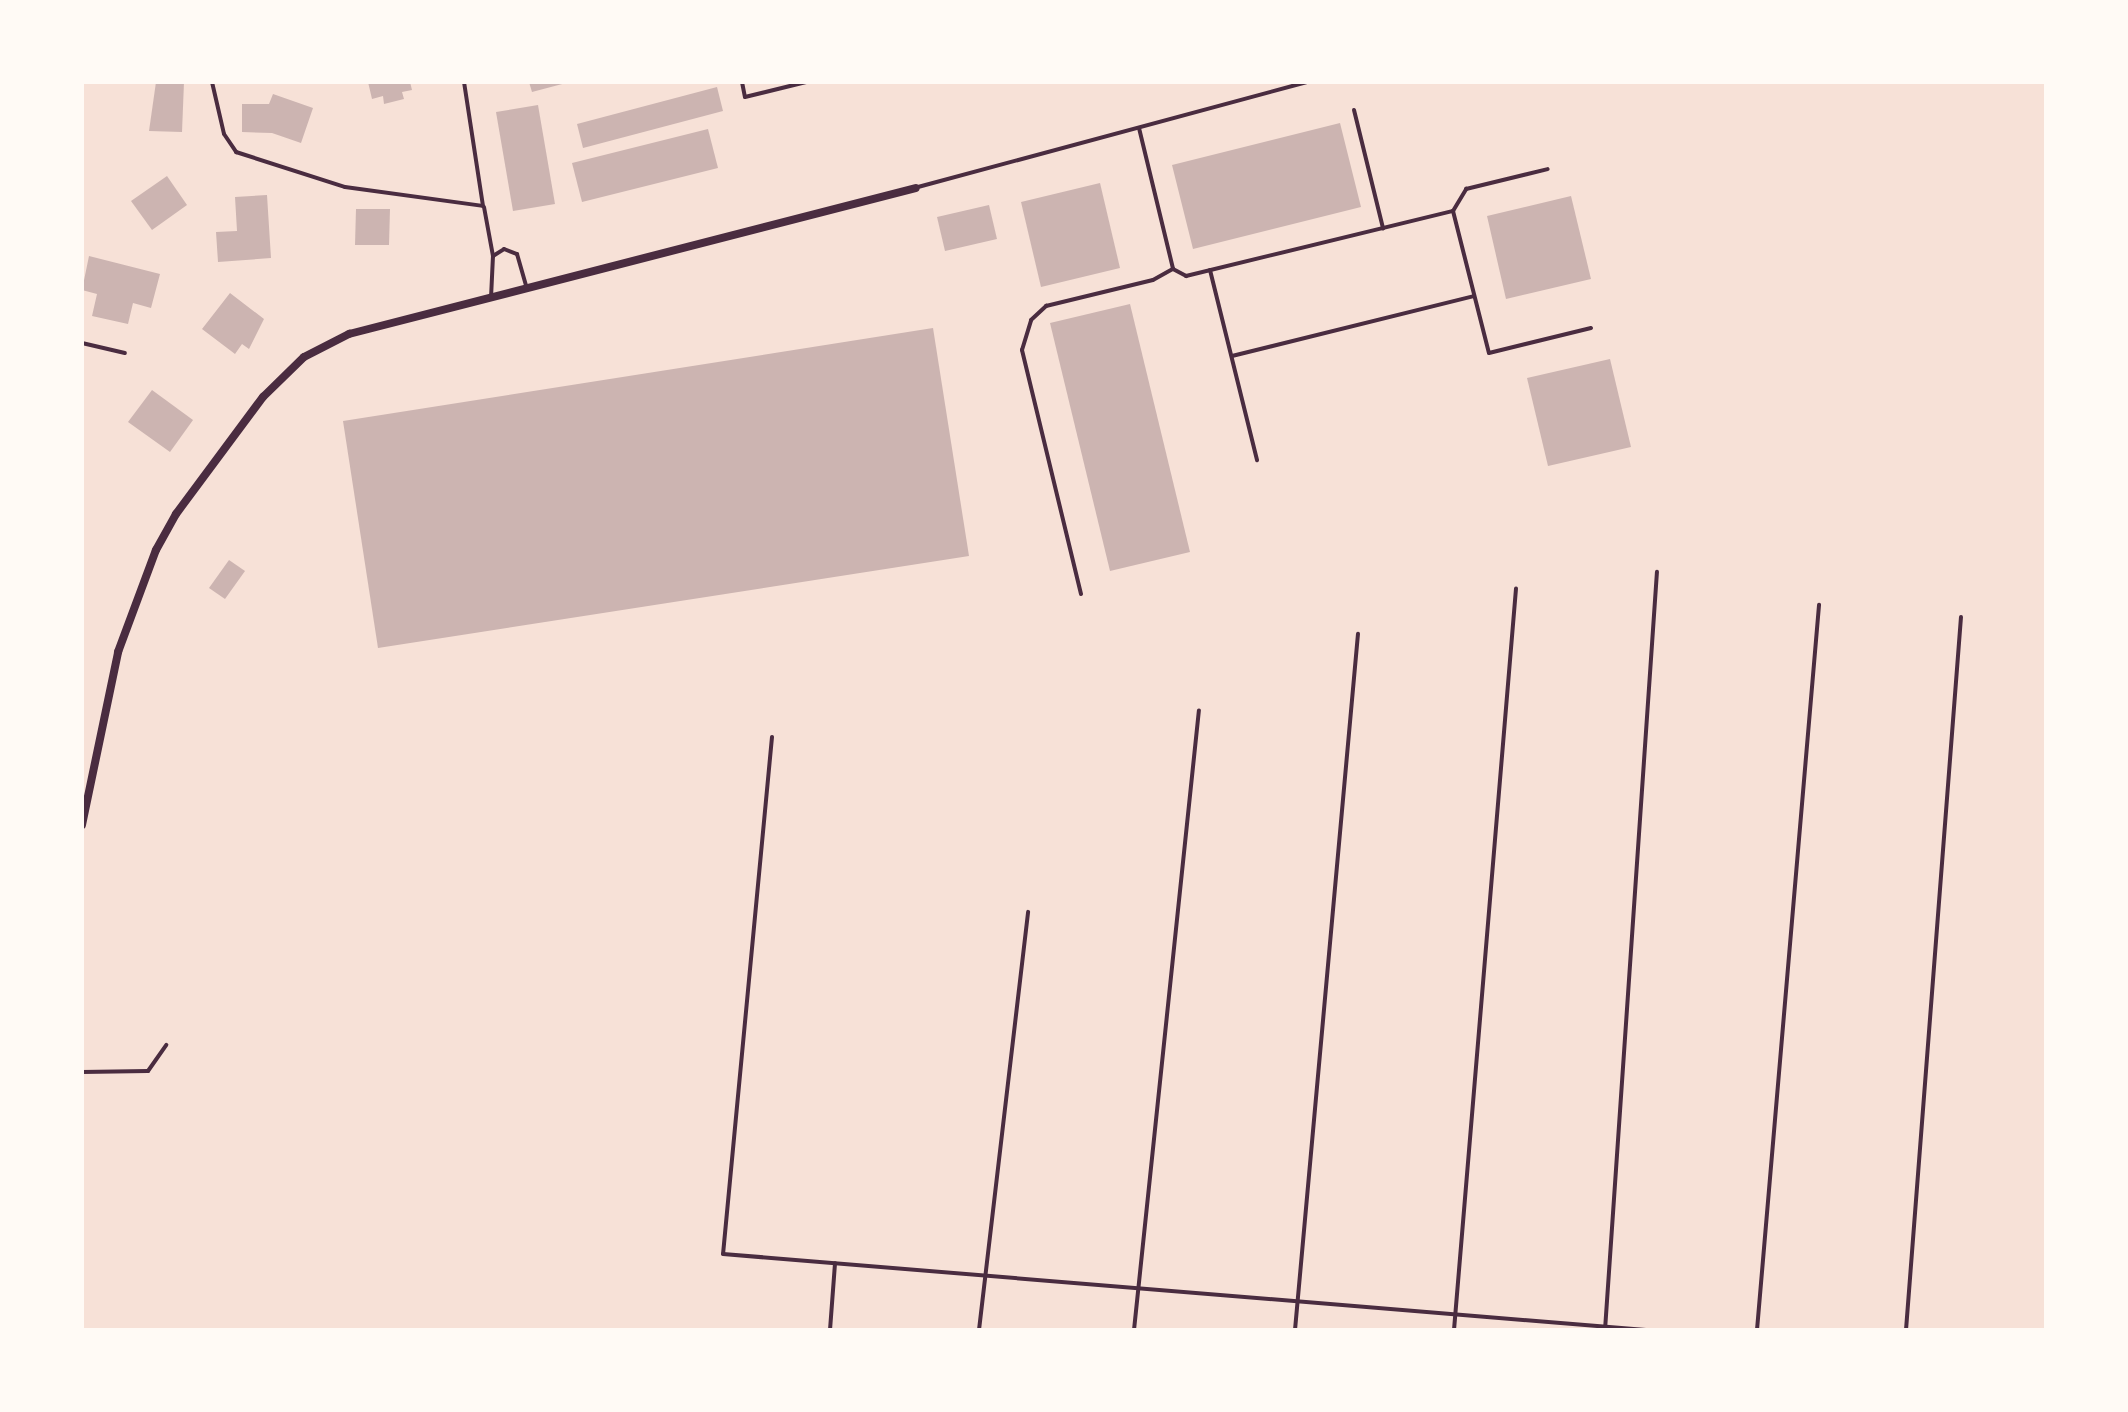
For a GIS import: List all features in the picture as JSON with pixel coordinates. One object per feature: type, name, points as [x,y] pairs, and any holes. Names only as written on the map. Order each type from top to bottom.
[{"type":"street","points":[[82,825],[118,652],[140,587],[176,514],[263,397],[304,357],[349,334],[916,188]]},
{"type":"lane","points":[[212,82],[224,134],[236,152],[345,187],[483,206]]},
{"type":"lane","points":[[464,82],[493,256],[491,298]]},
{"type":"lane","points":[[742,82],[745,97],[806,82]]},
{"type":"lane","points":[[916,188],[1306,82]]},
{"type":"lane","points":[[1354,110],[1383,228]]},
{"type":"lane","points":[[1139,128],[1173,269],[1186,276],[1453,211]]},
{"type":"lane","points":[[1548,169],[1466,189],[1453,211],[1489,353],[1591,328]]},
{"type":"lane","points":[[493,256],[504,249],[517,254],[527,289]]},
{"type":"lane","points":[[1081,594],[1022,350],[1031,320],[1046,306],[1153,280],[1173,269]]},
{"type":"lane","points":[[1210,270],[1257,460]]},
{"type":"lane","points":[[1232,356],[1474,296]]},
{"type":"lane","points":[[82,343],[125,353]]},
{"type":"lane","points":[[1605,1328],[1657,572]]},
{"type":"lane","points":[[1454,1330],[1516,589]]},
{"type":"lane","points":[[1757,1330],[1819,605]]},
{"type":"lane","points":[[1906,1330],[1961,617]]},
{"type":"lane","points":[[1295,1330],[1358,634]]},
{"type":"lane","points":[[1134,1330],[1199,710]]},
{"type":"lane","points":[[772,737],[723,1254],[1646,1330]]},
{"type":"lane","points":[[979,1330],[1028,912]]},
{"type":"lane","points":[[82,1072],[148,1071],[166,1045]]},
{"type":"lane","points":[[830,1330],[835,1263]]},
{"type":"building","points":[[156,82],[184,82],[182,132],[149,131]]},
{"type":"building","points":[[368,82],[410,82],[412,90],[402,92],[404,99],[384,104],[383,96],[372,99]]},
{"type":"building","points":[[529,82],[566,82],[566,83],[532,92]]},
{"type":"building","points":[[717,87],[723,111],[583,148],[577,124]]},
{"type":"building","points":[[273,94],[313,108],[301,143],[272,133],[242,132],[242,104],[269,104]]},
{"type":"building","points":[[538,105],[555,204],[513,211],[496,112]]},
{"type":"building","points":[[1340,123],[1361,207],[1193,249],[1172,165]]},
{"type":"building","points":[[708,129],[718,168],[582,202],[572,163]]},
{"type":"building","points":[[167,176],[187,205],[152,230],[131,201]]},
{"type":"building","points":[[1100,183],[1120,268],[1041,287],[1021,202]]},
{"type":"building","points":[[267,195],[271,258],[218,262],[216,232],[237,231],[235,197]]},
{"type":"building","points":[[1571,196],[1591,279],[1506,299],[1487,216]]},
{"type":"building","points":[[989,205],[997,239],[945,251],[937,217]]},
{"type":"building","points":[[356,209],[390,209],[389,245],[355,245]]},
{"type":"building","points":[[89,256],[160,274],[151,308],[133,303],[128,324],[92,316],[97,294],[82,290]]},
{"type":"building","points":[[230,293],[264,319],[249,349],[242,344],[235,354],[202,329]]},
{"type":"building","points":[[1130,304],[1190,552],[1110,571],[1050,323]]},
{"type":"building","points":[[933,328],[969,556],[378,648],[343,421]]},
{"type":"building","points":[[1610,359],[1631,447],[1548,466],[1527,378]]},
{"type":"building","points":[[152,390],[193,420],[170,452],[128,422]]},
{"type":"building","points":[[229,560],[245,571],[225,599],[209,588]]}]
